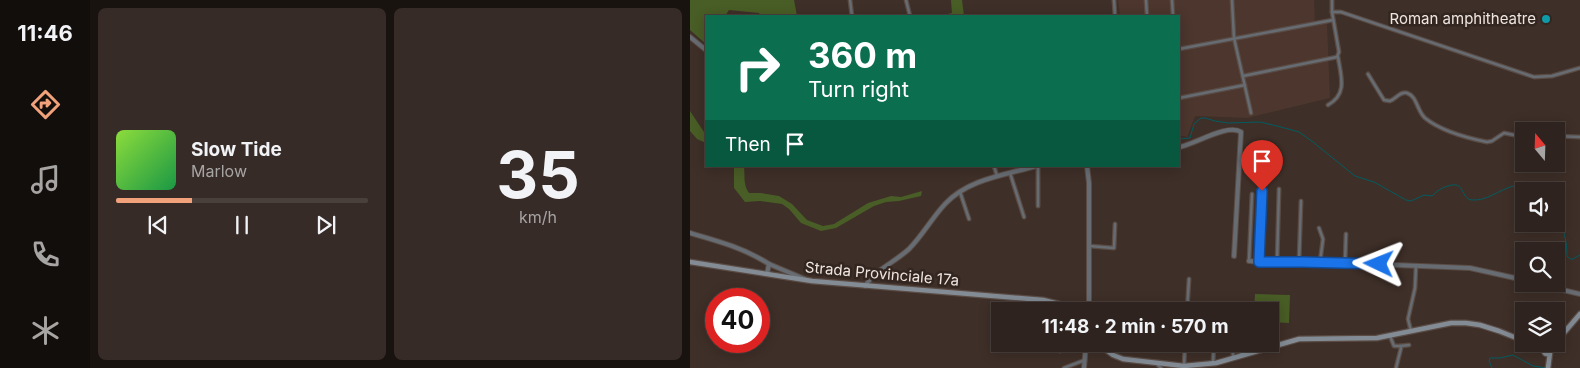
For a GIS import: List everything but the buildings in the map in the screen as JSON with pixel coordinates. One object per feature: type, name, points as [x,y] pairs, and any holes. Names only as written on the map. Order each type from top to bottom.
[{"type":"main road","name":"Strada Provinciale 17a","points":[[690,262],[809,281],[1050,302]]},
{"type":"main road","points":[[1565,331],[1580,314]]},
{"type":"main road","points":[[1110,352],[1117,357],[1159,366],[1184,366],[1213,363],[1301,339],[1390,336],[1446,324],[1468,323],[1494,329],[1515,337]]},
{"type":"street","points":[[850,0],[852,15]]},
{"type":"street","points":[[906,0],[910,15]]},
{"type":"street","points":[[1114,0],[1115,15]]},
{"type":"street","points":[[1146,0],[1147,15]]},
{"type":"street","points":[[1172,0],[1173,15]]},
{"type":"street","points":[[1232,0],[1234,38],[1251,113]]},
{"type":"street","points":[[1328,104],[1335,101],[1340,94],[1342,82],[1332,0]]},
{"type":"street","points":[[1332,12],[1341,12],[1534,76],[1552,76],[1580,68]]},
{"type":"street","points":[[1180,49],[1333,20]]},
{"type":"street","points":[[690,38],[705,49]]},
{"type":"street","points":[[1243,76],[1332,59],[1338,56]]},
{"type":"street","points":[[1368,74],[1384,100],[1390,102],[1401,93],[1407,93],[1413,98],[1419,112],[1425,118],[1450,131],[1488,142],[1503,133],[1515,135]]},
{"type":"street","points":[[1180,98],[1244,85]]},
{"type":"street","points":[[1180,148],[1190,145],[1211,134],[1236,130],[1241,132],[1234,256]]},
{"type":"street","points":[[1565,136],[1580,137]]},
{"type":"street","points":[[994,167],[996,173]]},
{"type":"street","points":[[865,286],[872,277],[908,250],[944,205],[960,192],[996,173],[1010,173],[1033,167]]},
{"type":"street","points":[[1037,167],[1038,206]]},
{"type":"street","points":[[1087,167],[1089,183],[1089,302]]},
{"type":"street","points":[[1010,173],[1024,217]]},
{"type":"street","points":[[1277,262],[1279,189]]},
{"type":"street","points":[[1259,262],[1262,191]]},
{"type":"street","points":[[960,192],[969,219]]},
{"type":"street","points":[[1252,194],[1249,261],[1473,268],[1515,278]]},
{"type":"street","points":[[1298,262],[1301,202]]},
{"type":"street","points":[[1088,246],[1114,248],[1115,224]]},
{"type":"street","points":[[1319,228],[1323,238],[1320,262]]},
{"type":"street","points":[[690,233],[736,246],[769,264],[809,281]]},
{"type":"street","points":[[1345,264],[1346,234]]},
{"type":"street","points":[[767,274],[769,264]]},
{"type":"street","points":[[1411,331],[1408,320],[1415,286],[1416,266]]},
{"type":"street","points":[[1188,302],[1189,279]]},
{"type":"street","points":[[1565,290],[1580,294]]},
{"type":"street","points":[[1390,336],[1394,346],[1410,345]]},
{"type":"street","points":[[1396,368],[1401,351],[1400,346]]},
{"type":"street","points":[[1084,368],[1085,352]]},
{"type":"street","points":[[1184,366],[1185,352]]},
{"type":"street","points":[[1213,363],[1214,352]]},
{"type":"street","points":[[1233,352],[1233,358]]},
{"type":"street","points":[[1064,368],[1085,360]]},
{"type":"shaded area","points":[[1118,0],[1314,0],[1315,24],[1327,22],[1330,98],[1247,118],[1195,116],[1187,137],[1180,135],[1180,15],[1120,15]]},
{"type":"green space","points":[[690,0],[794,0],[797,15],[760,15],[759,13],[729,10],[726,15],[705,15],[705,43],[690,30]]},
{"type":"green space","points":[[951,0],[962,0],[964,15],[943,15],[952,13]]},
{"type":"green space","points":[[690,111],[705,134],[705,143],[697,139],[690,131]]},
{"type":"green space","points":[[734,167],[744,167],[745,183],[749,193],[779,196],[792,204],[807,220],[823,226],[834,224],[868,203],[891,196],[901,197],[922,191],[921,196],[874,206],[836,228],[821,231],[801,223],[782,204],[760,201],[745,202],[734,188]]},
{"type":"green space","points":[[1255,294],[1290,295],[1289,323],[1279,322],[1279,302],[1255,302]]},
{"type":"waterway","points":[[1180,139],[1190,138],[1194,124],[1201,118],[1228,123],[1260,122],[1299,132],[1355,176],[1374,182],[1406,200],[1411,201],[1424,195],[1432,196],[1437,191],[1454,185],[1458,186],[1466,197],[1472,200],[1488,197],[1513,186],[1515,188]]},
{"type":"waterway","points":[[1564,232],[1567,256],[1573,259],[1580,255]]},
{"type":"waterway","points":[[1492,368],[1489,361],[1490,358],[1513,355],[1533,366],[1547,368]]},
{"type":"place","name":"Roman amphitheatre","points":[[1546,19]]},
{"type":"route","points":[[1262,191],[1259,262],[1379,264]]}]
